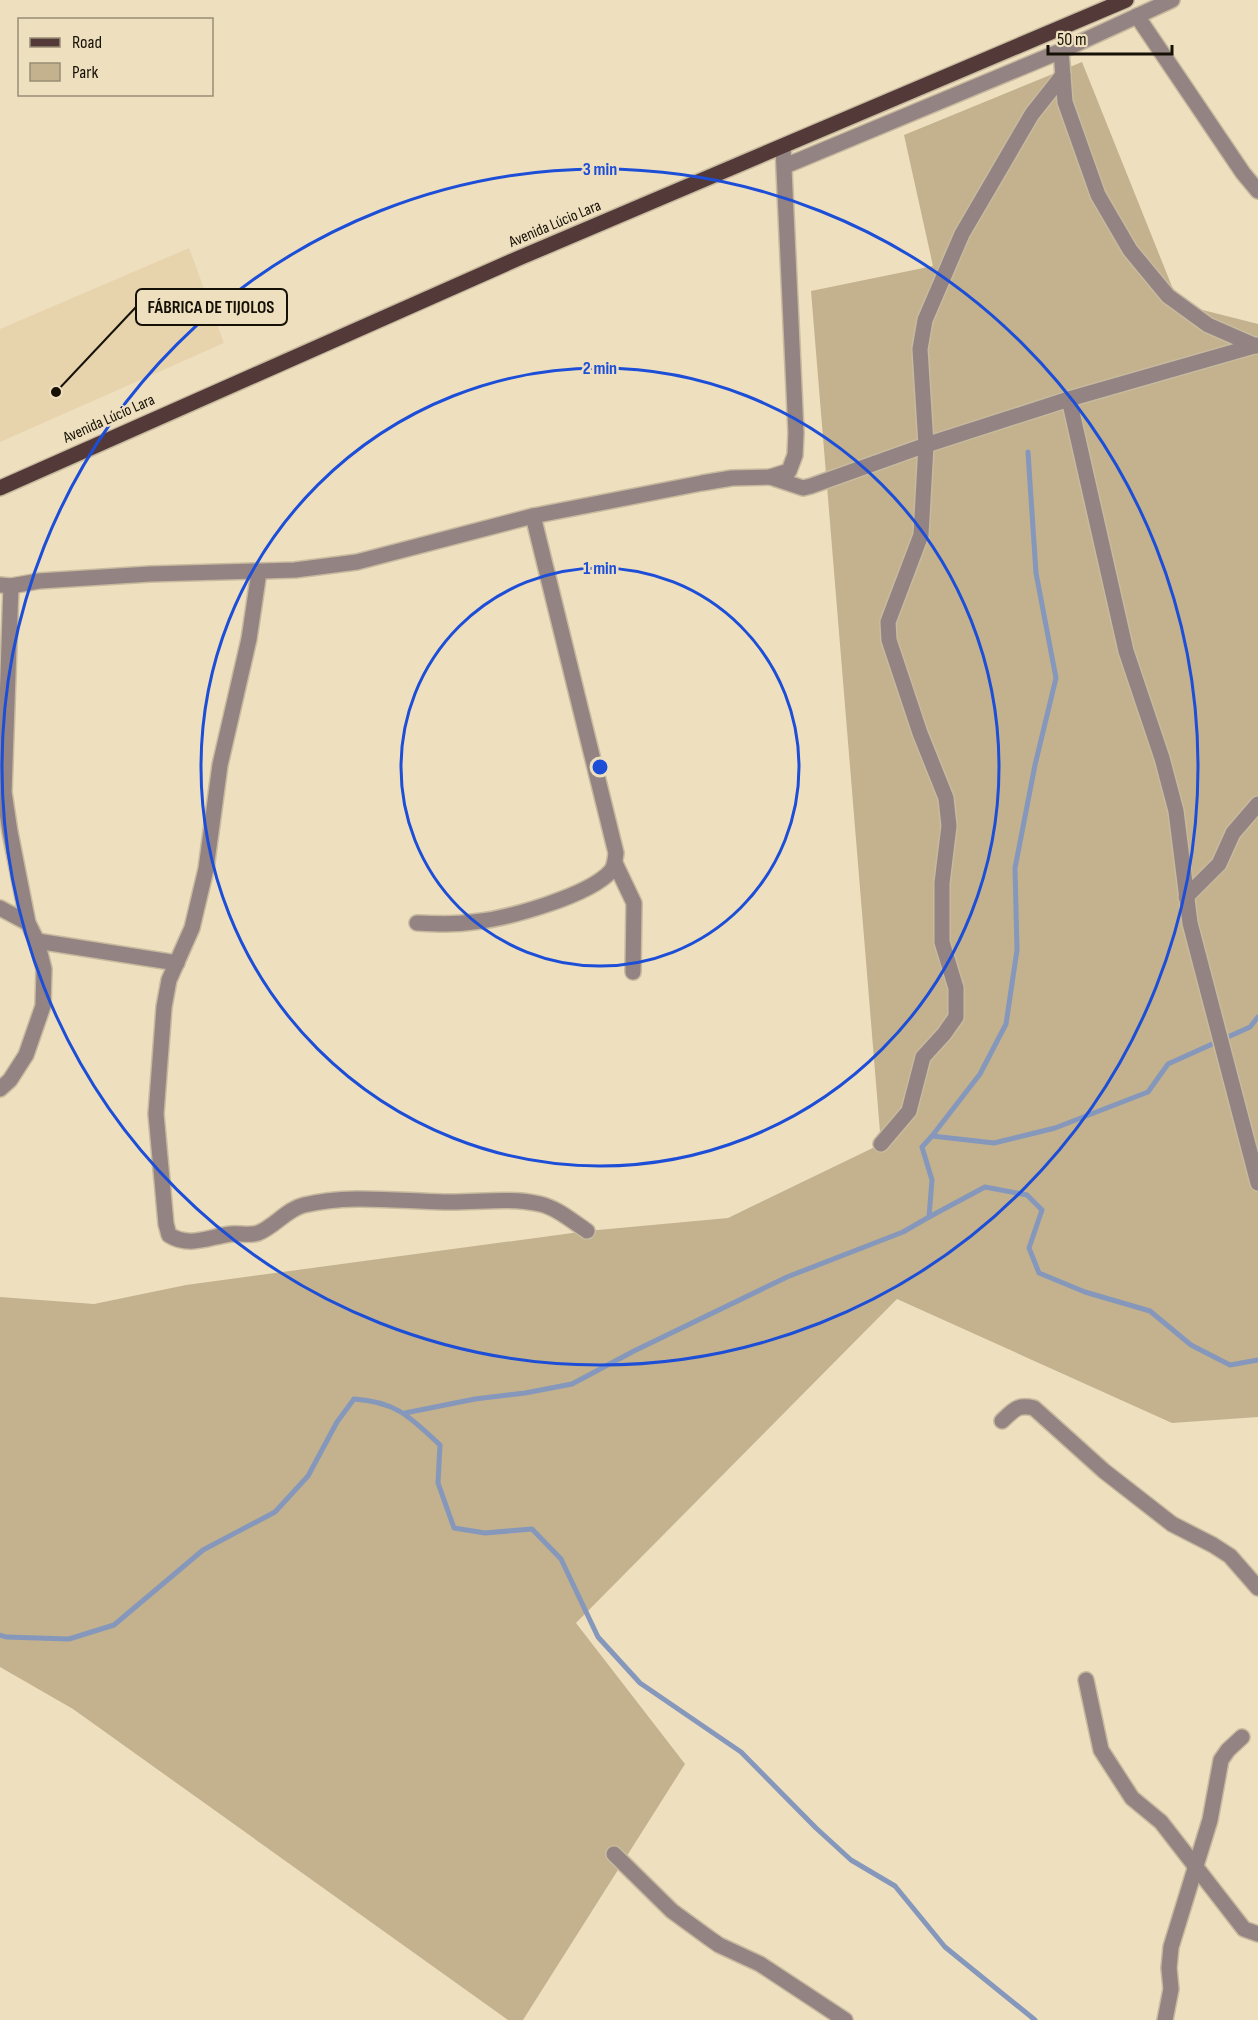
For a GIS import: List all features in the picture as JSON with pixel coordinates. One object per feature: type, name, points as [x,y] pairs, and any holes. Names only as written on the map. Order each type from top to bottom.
[{"type":"main road","name":"Avenida Lúcio Lara","points":[[0,488],[510,262],[1126,0]]},
{"type":"street","points":[[785,166],[1060,51],[1172,0]]},
{"type":"street","points":[[1137,16],[1243,172],[1258,190]]},
{"type":"street","points":[[1060,51],[1065,102],[1098,195],[1130,250],[1168,296],[1208,325],[1257,346]]},
{"type":"street","points":[[881,1144],[909,1111],[923,1057],[956,1017],[956,988],[942,942],[942,883],[949,826],[946,798],[920,733],[890,639],[888,622],[921,535],[926,445],[921,349],[925,320],[962,234],[1032,114],[1063,75]]},
{"type":"street","points":[[0,1089],[10,1080],[26,1055],[43,1006],[44,969],[37,940],[28,923],[4,792],[6,585],[117,576],[295,570],[357,562],[533,516],[702,483],[732,478],[770,477],[789,471],[795,455],[796,433],[783,147]]},
{"type":"street","points":[[770,477],[803,488],[811,486],[926,445],[1069,399],[1257,346]]},
{"type":"street","points":[[1069,399],[1126,651],[1162,758],[1176,811],[1190,923],[1258,1182]]},
{"type":"street","points":[[417,923],[444,925],[476,922],[551,903],[585,889],[611,871],[615,864],[616,853],[533,516]]},
{"type":"street","points":[[259,572],[249,639],[220,765],[206,870],[192,928],[170,980],[164,1007],[156,1114],[166,1224],[169,1235],[180,1242],[195,1242],[232,1234],[256,1234],[300,1206],[337,1199],[444,1202],[520,1200],[543,1205],[587,1231]]},
{"type":"street","points":[[1186,897],[1219,864],[1233,833],[1258,804]]},
{"type":"street","points":[[615,864],[634,903],[633,972]]},
{"type":"street","points":[[0,908],[28,923]]},
{"type":"street","points":[[37,940],[177,963]]},
{"type":"street","points":[[1002,1421],[1014,1410],[1023,1406],[1034,1408],[1104,1471],[1172,1524],[1230,1556],[1258,1588]]},
{"type":"street","points":[[1086,1680],[1101,1750],[1132,1798],[1161,1822],[1244,1929],[1258,1934]]},
{"type":"street","points":[[1165,2020],[1171,1989],[1169,1968],[1172,1947],[1210,1820],[1221,1760],[1242,1737]]},
{"type":"street","points":[[614,1854],[672,1911],[709,1938],[760,1964],[845,2020]]},
{"type":"shaded area","points":[[189,248],[224,343],[0,442],[0,329]]},
{"type":"green space","points":[[1082,62],[1179,304],[1258,324],[1258,1417],[1172,1423],[897,1299],[576,1623],[685,1764],[523,2020],[508,2020],[73,1709],[0,1667],[0,1297],[94,1304],[186,1285],[587,1231],[728,1218],[881,1144],[811,291],[933,266],[904,135]]},
{"type":"waterway","points":[[932,1136],[980,1074],[1006,1024],[1017,950],[1015,868],[1035,765],[1056,678],[1036,573],[1028,452]]},
{"type":"waterway","points":[[405,1413],[475,1399],[572,1384],[634,1351],[787,1277],[903,1232],[929,1217],[932,1180],[922,1147],[932,1136],[994,1143],[1055,1128],[1148,1092],[1168,1064],[1250,1027],[1258,1017]]},
{"type":"waterway","points":[[929,1217],[985,1187],[1027,1195],[1042,1210],[1029,1248],[1039,1273],[1085,1292],[1150,1311],[1191,1345],[1230,1365],[1258,1360]]},
{"type":"waterway","points":[[0,1635],[69,1639],[114,1625],[203,1550],[275,1512],[308,1476],[337,1422],[354,1399],[392,1407],[411,1419],[440,1445],[438,1483],[454,1528],[485,1533],[532,1529],[561,1559],[598,1637],[640,1683],[741,1752],[851,1860],[895,1886],[945,1947],[1035,2020]]},
{"type":"place","name":"FÁBRICA DE TIJOLOS","points":[[56,392]]}]
